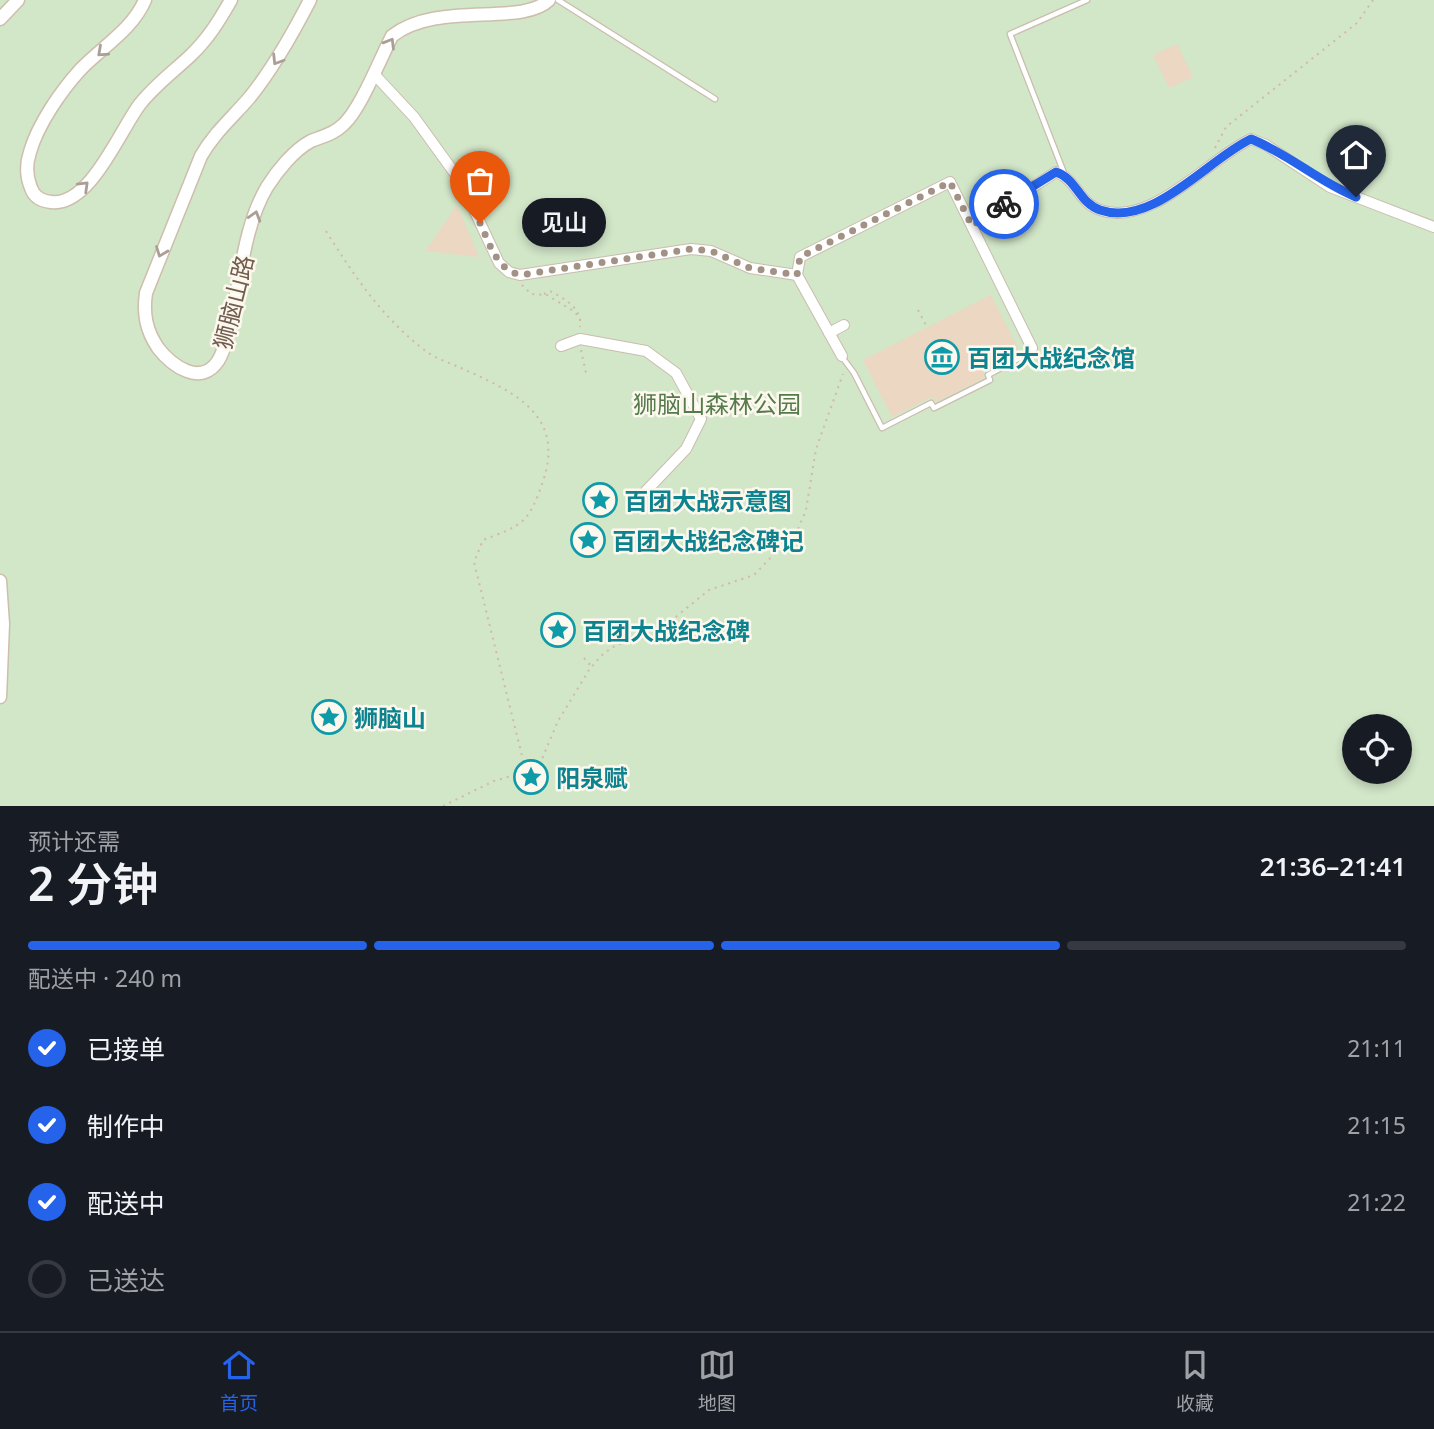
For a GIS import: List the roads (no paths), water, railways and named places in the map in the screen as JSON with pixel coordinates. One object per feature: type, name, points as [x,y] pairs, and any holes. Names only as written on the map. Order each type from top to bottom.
[{"type":"street","points":[[0,19],[18,0]]},
{"type":"street","points":[[145,0],[139,12],[107,48],[80,71],[36,136],[30,151],[27,180],[33,195],[41,201],[61,203],[83,190],[138,106],[204,42],[230,0]]},
{"type":"street","name":"狮脑山路","points":[[310,0],[275,64],[211,139],[201,156],[146,293],[144,313],[149,332],[174,366],[191,374],[206,373],[218,361],[226,339],[255,212],[267,187],[286,162],[309,142],[333,134],[347,122],[392,36],[417,18],[453,9],[530,9],[549,0]]},
{"type":"street","points":[[374,74],[414,117],[461,182],[499,262],[509,272],[520,275],[691,249],[711,251],[750,268],[797,275]]},
{"type":"street","points":[[972,226],[1056,172],[1065,175],[1092,207],[1116,214],[1154,202],[1186,185],[1236,146],[1251,139],[1266,145],[1331,187],[1434,227]]},
{"type":"street","points":[[842,356],[797,275],[800,257],[950,182],[1032,348]]},
{"type":"street","points":[[829,333],[845,325]]},
{"type":"street","points":[[561,346],[580,339],[646,351],[672,368],[679,377],[701,419],[686,449],[646,491]]},
{"type":"street","points":[[0,581],[3,624],[0,697]]},
{"type":"lane","points":[[558,0],[715,99]]},
{"type":"lane","points":[[1065,175],[1010,34],[1087,0]]},
{"type":"lane","points":[[842,356],[854,373],[882,428],[931,403],[934,408],[990,380],[988,374],[1031,352],[1032,348]]},
{"type":"place","name":"见山","points":[[480,223]]},
{"type":"place","name":"百团大战纪念馆","points":[[942,357]]},
{"type":"place","name":"百团大战示意图","points":[[600,500]]},
{"type":"place","name":"百团大战纪念碑记","points":[[588,540]]},
{"type":"place","name":"百团大战纪念碑","points":[[558,630]]},
{"type":"place","name":"狮脑山","points":[[329,717]]},
{"type":"place","name":"阳泉赋","points":[[531,777]]},
{"type":"park label","name":"狮脑山森林公园","points":[[717,403]]}]
